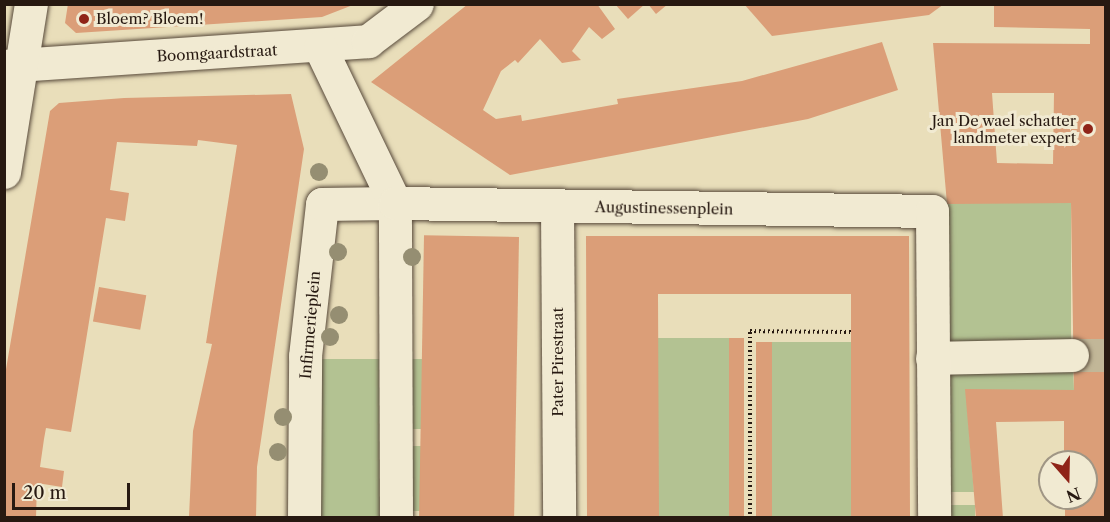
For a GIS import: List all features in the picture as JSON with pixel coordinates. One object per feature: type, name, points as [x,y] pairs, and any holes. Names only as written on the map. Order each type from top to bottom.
[{"type":"street","points":[[4,172],[13,65],[31,4]]},
{"type":"street","name":"Boomgaardstraat","points":[[13,65],[320,47],[368,41],[417,4]]},
{"type":"street","points":[[320,47],[395,203],[396,518]]},
{"type":"street","name":"Augustinessenplein","points":[[395,203],[932,211],[932,358]]},
{"type":"street","name":"Infirmerieplein","points":[[304,518],[305,356],[322,204],[395,203]]},
{"type":"street","name":"Pater Pirestraat","points":[[557,207],[559,518]]},
{"type":"street","points":[[934,518],[932,358],[1072,355]]},
{"type":"path","points":[[750,518],[750,331],[851,332]]},
{"type":"green space","points":[[947,203],[1071,203],[1071,345],[947,345]]},
{"type":"green space","points":[[658,338],[729,338],[729,517],[658,517]]},
{"type":"green space","points":[[772,342],[851,342],[851,518],[772,518]]},
{"type":"green space","points":[[319,359],[390,359],[390,517],[319,517]]},
{"type":"green space","points":[[402,359],[424,359],[424,429],[402,429]]},
{"type":"green space","points":[[943,368],[1073,368],[1074,390],[966,390],[974,492],[943,492]]},
{"type":"green space","points":[[403,446],[424,446],[424,511],[403,511]]},
{"type":"green space","points":[[943,505],[975,505],[975,517],[943,517]]},
{"type":"building","points":[[68,4],[353,5],[322,17],[76,33],[65,23]]},
{"type":"building","points":[[468,4],[597,4],[615,29],[602,39],[589,27],[572,51],[581,60],[562,63],[540,39],[518,63],[515,60],[501,71],[483,110],[496,119],[521,115],[522,121],[618,104],[617,99],[742,81],[882,42],[898,90],[808,119],[510,175],[371,82]]},
{"type":"building","points":[[615,4],[645,4],[628,19]]},
{"type":"building","points":[[648,4],[668,4],[656,14]]},
{"type":"building","points":[[744,4],[944,4],[929,15],[772,36]]},
{"type":"building","points":[[994,4],[1106,4],[1106,518],[1065,518],[1065,510],[1098,510],[1098,450],[1064,450],[1064,421],[996,422],[1003,518],[976,518],[965,389],[1074,390],[1071,203],[947,204],[933,43],[1090,44],[1090,29],[994,27]],"holes":[[[992,93],[1054,93],[1053,164],[997,163]]]},
{"type":"building","points":[[291,94],[304,149],[257,467],[256,518],[189,517],[193,431],[212,344],[206,343],[237,145],[198,140],[197,146],[117,142],[110,190],[129,193],[125,221],[106,218],[71,432],[46,428],[44,439],[40,467],[64,471],[62,487],[37,483],[36,518],[4,518],[4,381],[50,111],[59,103],[124,98]]},
{"type":"building","points":[[424,235],[519,237],[514,518],[419,516]]},
{"type":"building","points":[[586,236],[909,236],[910,518],[851,518],[851,294],[658,294],[659,518],[587,518]]},
{"type":"building","points":[[99,287],[146,295],[140,330],[93,321]]},
{"type":"building","points":[[729,338],[744,338],[744,518],[729,518]]},
{"type":"building","points":[[756,342],[772,342],[772,518],[756,518]]},
{"type":"tunnel","points":[[1072,355],[1106,355]]},
{"type":"place","name":"Bloem? Bloem!","points":[[84,19]]},
{"type":"place","name":"Jan De wael schatter landmeter expert","points":[[1088,129]]}]
